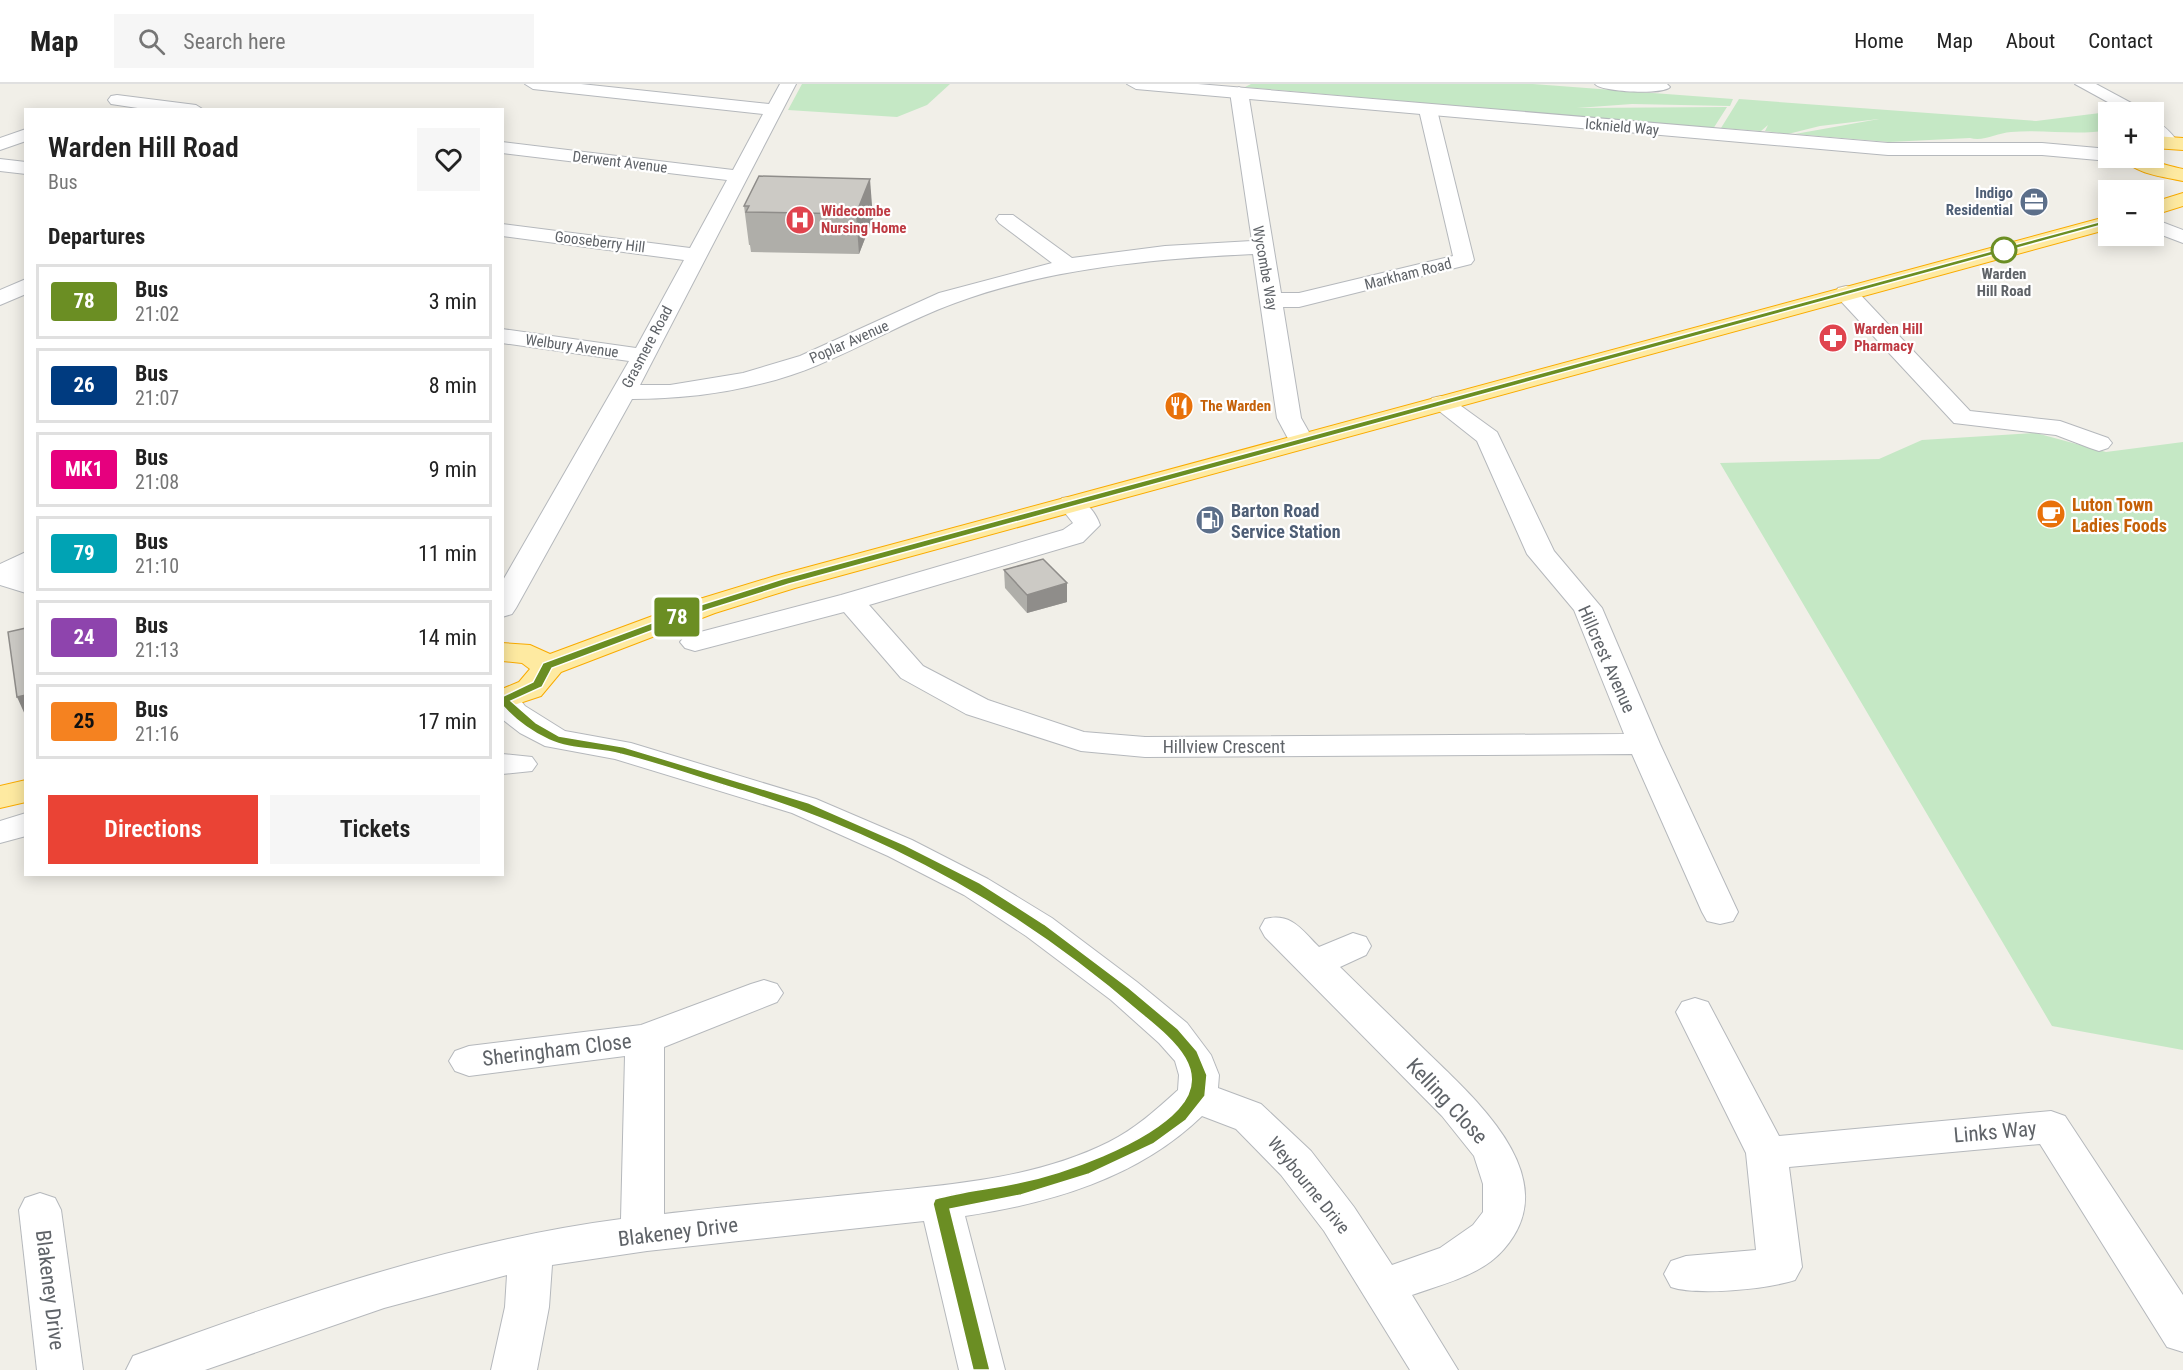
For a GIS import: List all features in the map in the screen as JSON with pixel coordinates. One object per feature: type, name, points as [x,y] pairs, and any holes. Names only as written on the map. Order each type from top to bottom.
[{"type":"highway","points":[[2154,168],[2183,175]]},
{"type":"highway","points":[[2158,170],[2181,200],[2164,206]]},
{"type":"highway","points":[[504,699],[522,693],[538,684],[547,666],[704,608],[775,585],[2098,225]]},
{"type":"highway","points":[[504,652],[530,654],[547,666]]},
{"type":"highway","points":[[0,797],[24,791]]},
{"type":"street","points":[[533,84],[775,110]]},
{"type":"street","name":"Grasmere Road","points":[[504,604],[624,392],[641,356],[788,84]]},
{"type":"street","name":"Icknield Way","points":[[1136,84],[1888,149],[2042,149],[2098,154]]},
{"type":"street","points":[[1603,84],[1662,87]]},
{"type":"street","points":[[2083,84],[2119,102]]},
{"type":"street","points":[[100,106],[149,88]]},
{"type":"street","name":"Wycombe Way","points":[[1239,93],[1289,418],[1301,441]]},
{"type":"street","points":[[117,100],[180,108]]},
{"type":"street","name":"Markham Road","points":[[1272,300],[1299,300],[1464,260],[1428,110]]},
{"type":"street","points":[[0,144],[24,135]]},
{"type":"street","name":"Derwent Avenue","points":[[504,147],[737,176]]},
{"type":"street","points":[[0,165],[24,168]]},
{"type":"street","points":[[1006,219],[1068,265]]},
{"type":"street","points":[[2164,229],[2183,237]]},
{"type":"street","name":"Gooseberry Hill","points":[[504,230],[697,255]]},
{"type":"street","name":"Poplar Avenue","points":[[624,392],[670,392],[746,380],[808,361],[947,298],[1068,265],[1165,252],[1261,247]]},
{"type":"street","points":[[0,280],[24,284]]},
{"type":"street","points":[[0,298],[24,285]]},
{"type":"street","points":[[1846,293],[1963,418],[2060,428],[2099,443]]},
{"type":"street","name":"Welbury Avenue","points":[[504,336],[641,356]]},
{"type":"street","name":"Hillcrest Avenue","points":[[1441,403],[1488,436],[1542,554],[1588,608],[1644,744],[1720,912]]},
{"type":"street","points":[[695,642],[851,601],[1074,536],[1087,525],[1085,519],[1071,504]]},
{"type":"street","points":[[0,576],[24,561]]},
{"type":"street","points":[[0,576],[24,583]]},
{"type":"street","name":"Hillview Crescent","points":[[851,601],[875,632],[912,672],[977,707],[1081,741],[1145,747],[1644,744]]},
{"type":"street","points":[[504,700],[531,726],[556,739],[620,750],[804,806],[900,848],[976,886],[1039,927],[1173,1033],[1192,1055],[1199,1075],[1197,1096]]},
{"type":"street","points":[[0,832],[24,825]]},
{"type":"street","name":"Kelling Close","points":[[1278,928],[1456,1105],[1492,1149],[1504,1184],[1504,1216],[1488,1238],[1455,1261],[1384,1286]]},
{"type":"street","points":[[1315,964],[1353,946]]},
{"type":"street","name":"Sheringham Close","points":[[469,1061],[645,1039],[764,993]]},
{"type":"street","points":[[1686,1274],[1780,1268],[1767,1153],[1695,1012]]},
{"type":"street","name":"Sheringham Close","points":[[642,1235],[645,1039]]},
{"type":"street","name":"Blakeney Drive","points":[[149,1370],[377,1290],[443,1271],[531,1251],[642,1235],[941,1204],[1021,1189],[1089,1168],[1148,1140],[1181,1116],[1197,1096]]},
{"type":"street","name":"Weybourne Drive","points":[[1197,1096],[1234,1113],[1247,1115],[1269,1134],[1296,1163],[1339,1219],[1384,1286],[1435,1370]]},
{"type":"street","name":"Links Way","points":[[1767,1153],[2051,1127],[2183,1333]]},
{"type":"street","points":[[941,1204],[982,1370]]},
{"type":"street","name":"Blakeney Drive","points":[[40,1210],[60,1370]]},
{"type":"street","points":[[514,1370],[528,1306],[531,1251]]},
{"type":"green space","points":[[802,84],[950,84],[927,105],[897,117],[788,110]]},
{"type":"green space","points":[[1251,84],[1533,84],[1733,99],[1730,106],[1632,104],[1577,108],[1727,107],[1713,129],[1245,87]]},
{"type":"green space","points":[[1739,99],[2036,121],[2098,113],[2098,132],[2023,131],[1980,139],[1889,142],[1795,134],[1879,119],[1820,126],[1788,134],[1765,131],[1768,125],[1761,131],[1721,128]]},
{"type":"green space","points":[[2036,433],[2106,452],[2183,442],[2183,1050],[2052,1026],[1720,463],[1879,459],[1922,440]]},
{"type":"building","points":[[759,176],[870,179],[856,214],[746,212],[749,206],[744,206]]},
{"type":"building","points":[[1043,559],[1067,583],[1027,595],[1004,570]]},
{"type":"building","points":[[24,628],[24,695],[17,697],[8,632]]},
{"type":"bus line","name":"78","points":[[504,699],[528,691],[538,684],[544,677],[547,666],[704,608],[785,582],[2098,225]]},
{"type":"bus line","name":"78","points":[[504,700],[531,726],[556,739],[620,750],[804,806],[900,848],[976,886],[1039,927],[1124,992],[1173,1033],[1192,1055],[1199,1075],[1197,1096],[1181,1116],[1148,1140],[1089,1168],[1021,1189],[941,1204],[982,1370]]},
{"type":"place","name":"Indigo Residential","points":[[2034,202]]},
{"type":"place","name":"Widecombe Nursing Home","points":[[800,220]]},
{"type":"place","name":"Warden Hill Road","points":[[2004,250]]},
{"type":"place","name":"Warden Hill Pharmacy","points":[[1833,338]]},
{"type":"place","name":"The Warden","points":[[1179,406]]},
{"type":"place","name":"Luton Town Ladies Foods","points":[[2051,514]]},
{"type":"place","name":"Barton Road Service Station","points":[[1210,520]]}]
